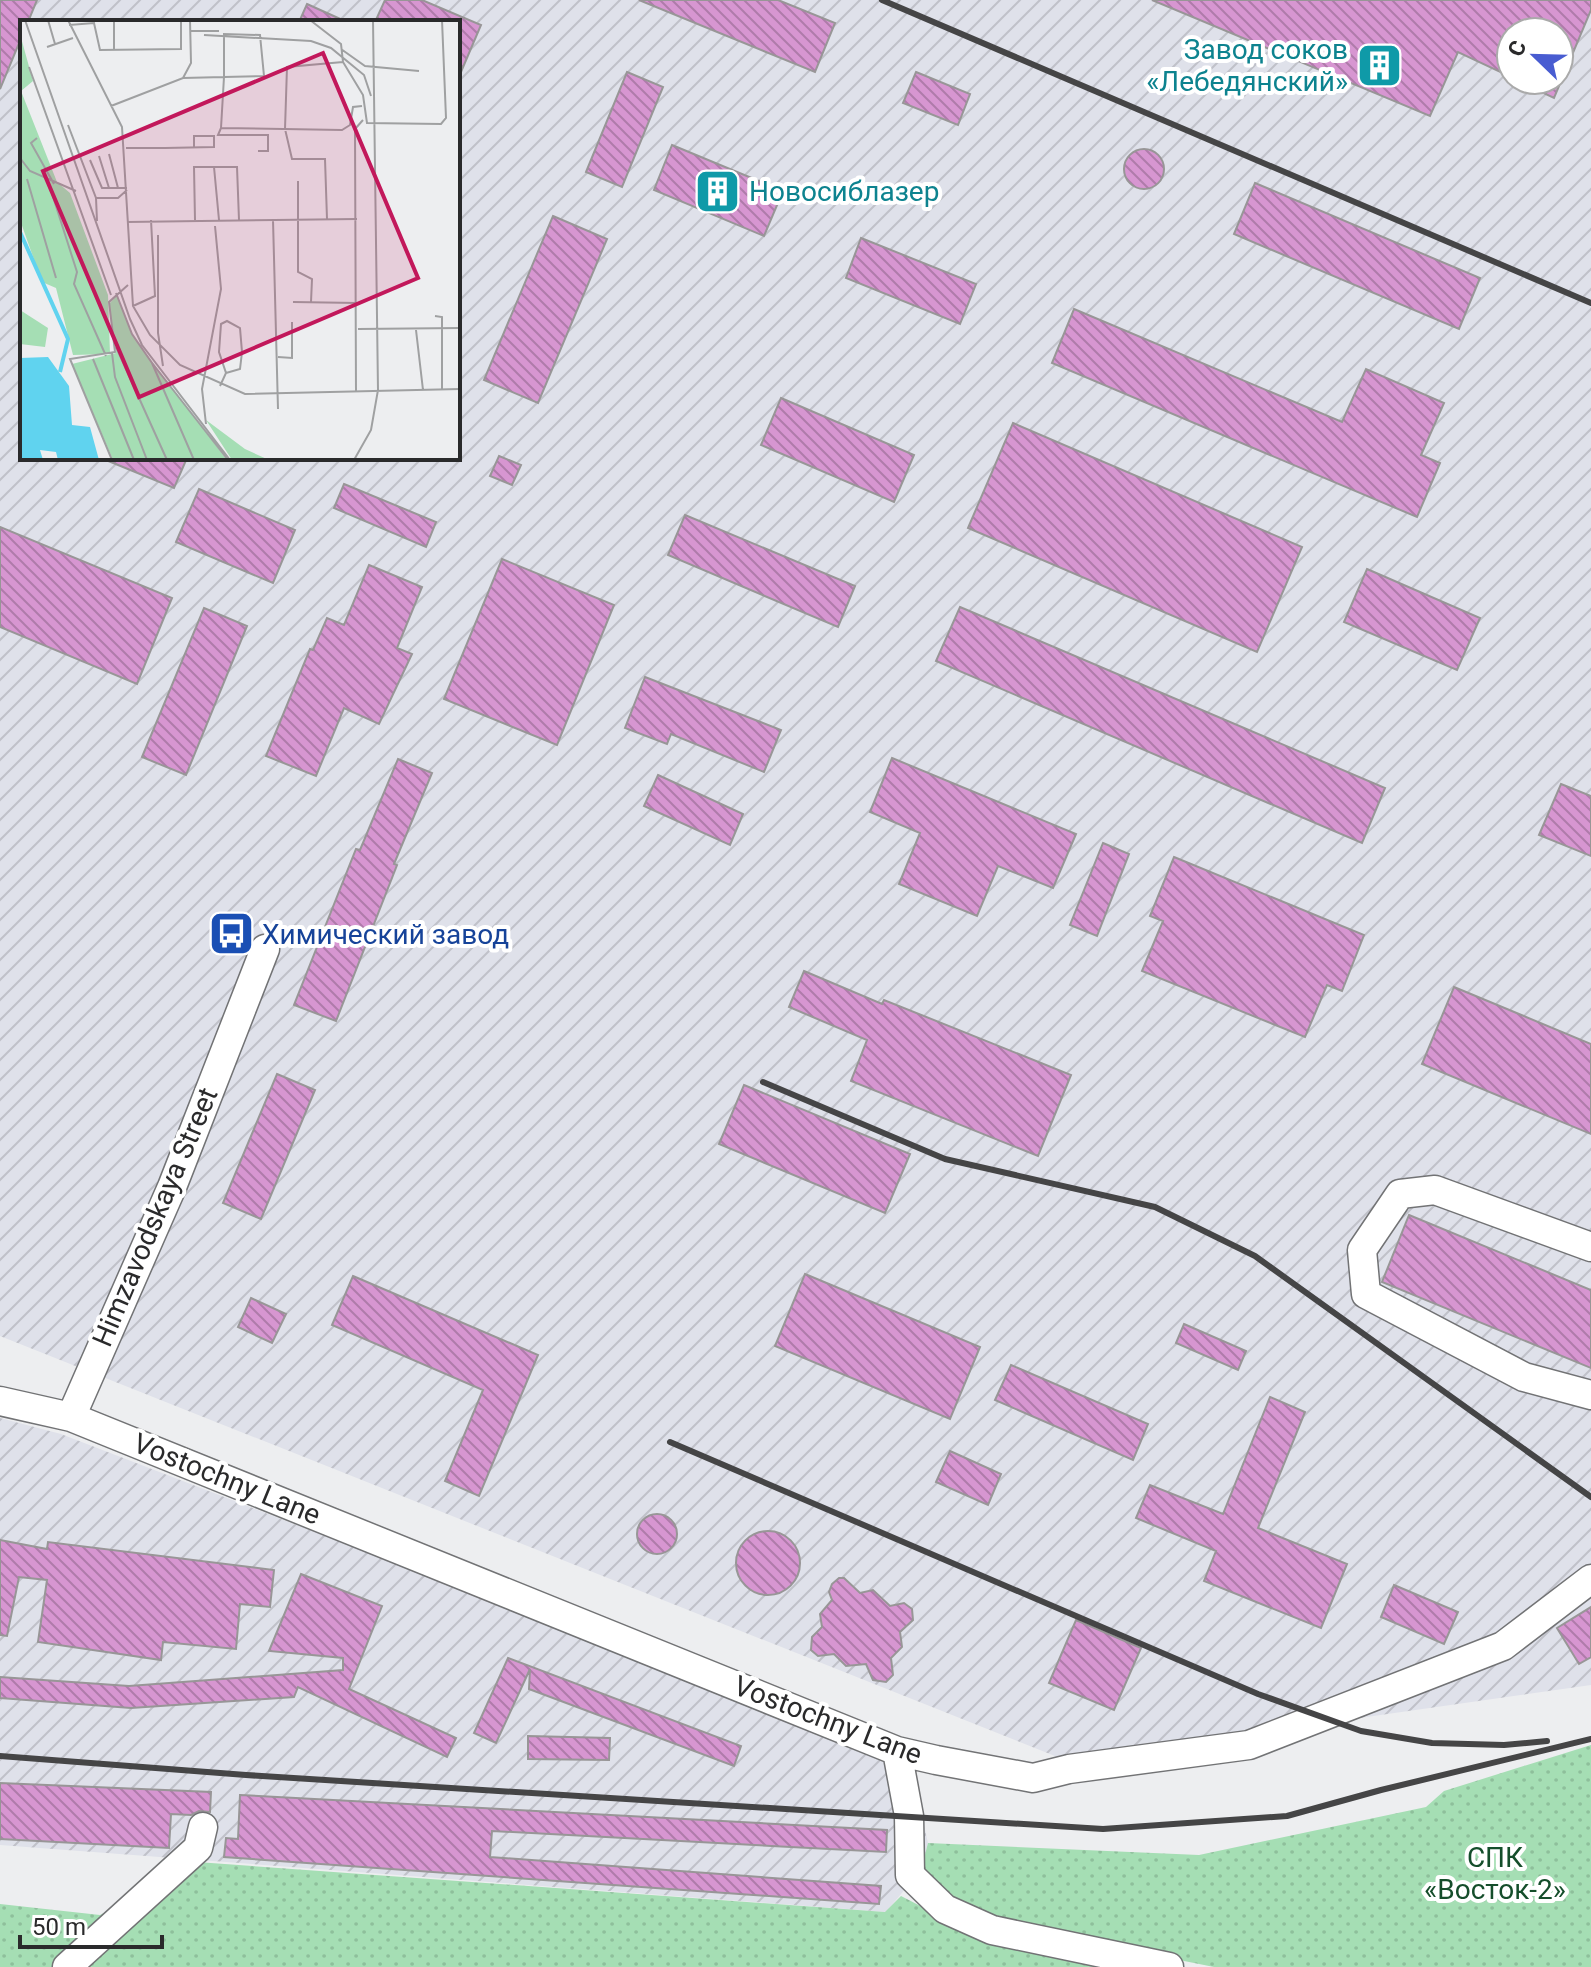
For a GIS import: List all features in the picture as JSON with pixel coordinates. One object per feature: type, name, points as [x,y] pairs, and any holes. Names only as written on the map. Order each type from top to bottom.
[{"type":"street","name":"Himzavodskaya Street","points":[[71,1417],[172,1187],[265,949]]},
{"type":"street","points":[[1591,1247],[1435,1190],[1400,1194],[1362,1250],[1366,1294],[1524,1377],[1591,1395]]},
{"type":"street","points":[[0,1401],[71,1417]]},
{"type":"street","name":"Vostochny Lane","points":[[71,1417],[897,1751],[1033,1778],[1069,1769],[1249,1745],[1503,1646],[1591,1579]]},
{"type":"street","points":[[897,1751],[909,1816],[910,1875],[945,1909],[992,1930],[1169,1967]]},
{"type":"street","points":[[68,1966],[198,1848],[203,1827]]},
{"type":"street","points":[[68,1966],[78,1967]]},
{"type":"shaded area","points":[[0,0],[1591,0],[1591,1685],[1065,1760],[0,1336]]},
{"type":"shaded area","points":[[0,1418],[61,1434],[910,1762],[928,1843],[921,1870],[886,1912],[0,1845]]},
{"type":"green space","name":"СПК «Восток-2»","points":[[1591,1745],[1591,1967],[1214,1967],[960,1916],[921,1870],[928,1843],[1199,1855],[1426,1807],[1444,1791]]},
{"type":"green space","points":[[197,1862],[885,1912],[901,1896],[965,1929],[1124,1967],[0,1967],[0,1904],[100,1915]]},
{"type":"building","points":[[0,0],[37,0],[29,20],[20,20],[20,41],[0,89]]},
{"type":"building","points":[[385,0],[422,0],[481,25],[460,74],[460,20],[376,20]]},
{"type":"building","points":[[639,0],[778,0],[835,23],[815,72]]},
{"type":"building","name":"Завод соков «Лебедянский»","points":[[1152,0],[1591,0],[1591,10],[1575,48],[1575,16],[1495,16],[1495,69],[1458,52],[1430,116]]},
{"type":"building","points":[[307,4],[343,20],[300,20]]},
{"type":"building","points":[[627,72],[663,87],[622,187],[586,172]]},
{"type":"building","points":[[916,72],[970,94],[958,125],[903,103]]},
{"type":"building","name":"Новосиблазер","points":[[672,145],[783,191],[764,236],[654,190]]},
{"type":"building","points":[[1144,149],[1158,155],[1164,169],[1158,183],[1144,189],[1130,183],[1124,169],[1130,155]]},
{"type":"building","points":[[1255,183],[1480,278],[1459,329],[1234,234]]},
{"type":"building","points":[[553,216],[607,239],[538,403],[484,380]]},
{"type":"building","points":[[861,238],[976,284],[960,324],[846,278]]},
{"type":"building","points":[[1074,309],[1342,422],[1366,369],[1444,403],[1421,455],[1440,463],[1417,517],[1052,363]]},
{"type":"building","points":[[781,398],[914,455],[894,502],[761,445]]},
{"type":"building","points":[[1013,423],[1302,547],[1257,652],[968,528]]},
{"type":"building","points":[[499,456],[521,465],[512,485],[490,476]]},
{"type":"building","points":[[106,460],[186,460],[174,488]]},
{"type":"building","points":[[344,484],[436,522],[426,547],[334,508]]},
{"type":"building","points":[[199,489],[295,530],[273,583],[176,542]]},
{"type":"building","points":[[685,515],[855,586],[838,627],[668,555]]},
{"type":"building","points":[[0,527],[172,598],[137,684],[0,627]]},
{"type":"building","points":[[502,559],[614,605],[557,745],[444,699]]},
{"type":"building","points":[[369,565],[422,587],[397,648],[412,654],[379,724],[344,708],[316,776],[266,756],[310,649],[313,650],[327,618],[344,625]]},
{"type":"building","points":[[1367,569],[1480,618],[1457,670],[1344,622]]},
{"type":"building","points":[[960,607],[1385,788],[1362,843],[936,661]]},
{"type":"building","points":[[204,608],[247,626],[186,775],[142,757]]},
{"type":"building","points":[[645,677],[781,730],[764,772],[671,734],[667,744],[625,728]]},
{"type":"building","points":[[892,758],[1076,834],[1053,888],[998,866],[977,916],[899,884],[920,833],[870,812]]},
{"type":"building","points":[[398,759],[432,773],[394,864],[397,865],[336,1021],[294,1005],[356,849],[360,850]]},
{"type":"building","points":[[658,775],[743,814],[730,845],[644,806]]},
{"type":"building","points":[[1561,784],[1591,796],[1591,856],[1539,835]]},
{"type":"building","points":[[1103,843],[1129,854],[1097,936],[1070,925]]},
{"type":"building","points":[[1174,857],[1364,935],[1342,991],[1327,985],[1305,1037],[1142,971],[1163,921],[1150,916]]},
{"type":"building","points":[[804,971],[882,1004],[884,1000],[1071,1075],[1038,1156],[851,1081],[867,1040],[789,1007]]},
{"type":"building","points":[[1454,987],[1591,1044],[1591,1134],[1422,1064]]},
{"type":"building","points":[[277,1074],[315,1090],[261,1219],[223,1203]]},
{"type":"building","points":[[744,1085],[910,1154],[885,1213],[719,1144]]},
{"type":"building","points":[[1409,1215],[1591,1290],[1591,1368],[1382,1282]]},
{"type":"building","points":[[805,1274],[980,1347],[950,1419],[775,1346]]},
{"type":"building","points":[[353,1276],[538,1355],[479,1496],[445,1481],[483,1390],[332,1325]]},
{"type":"building","points":[[251,1298],[286,1314],[272,1343],[238,1327]]},
{"type":"building","points":[[1184,1324],[1246,1351],[1238,1370],[1176,1343]]},
{"type":"building","points":[[1011,1365],[1148,1424],[1133,1460],[995,1400]]},
{"type":"building","points":[[1270,1397],[1305,1412],[1258,1528],[1347,1564],[1321,1628],[1204,1581],[1216,1551],[1136,1518],[1150,1485],[1223,1514]]},
{"type":"building","points":[[950,1451],[1001,1474],[988,1505],[936,1482]]},
{"type":"building","points":[[657,1514],[671,1520],[677,1534],[671,1548],[657,1554],[643,1548],[637,1534],[643,1520]]},
{"type":"building","points":[[768,1531],[780,1533],[791,1540],[798,1551],[798,1575],[791,1586],[780,1593],[768,1595],[756,1593],[745,1586],[738,1575],[736,1563],[738,1551],[745,1540],[756,1533]]},
{"type":"building","points":[[0,1540],[47,1549],[48,1542],[274,1570],[270,1607],[240,1604],[236,1649],[163,1642],[161,1660],[38,1642],[47,1580],[19,1577],[7,1636],[0,1635]]},
{"type":"building","points":[[301,1574],[382,1606],[349,1689],[456,1738],[447,1757],[298,1687],[294,1697],[131,1708],[0,1698],[0,1677],[129,1686],[343,1670],[343,1658],[269,1651]]},
{"type":"building","points":[[844,1578],[860,1593],[873,1590],[890,1606],[904,1603],[912,1609],[913,1620],[900,1632],[902,1647],[891,1658],[893,1675],[886,1682],[873,1680],[866,1664],[846,1666],[834,1654],[818,1656],[811,1650],[812,1637],[822,1627],[820,1614],[832,1600],[829,1592],[832,1584]]},
{"type":"building","points":[[1394,1585],[1458,1612],[1444,1644],[1381,1617]]},
{"type":"building","points":[[1591,1607],[1591,1657],[1579,1664],[1557,1628]]},
{"type":"building","points":[[1076,1620],[1141,1648],[1114,1710],[1049,1683]]},
{"type":"building","points":[[508,1658],[741,1746],[734,1766],[529,1689],[530,1669],[496,1743],[474,1733]]},
{"type":"building","points":[[528,1736],[610,1738],[609,1760],[528,1759]]},
{"type":"building","points":[[0,1783],[211,1792],[210,1812],[171,1814],[169,1848],[0,1839]]},
{"type":"building","points":[[240,1795],[887,1830],[886,1852],[492,1831],[490,1857],[881,1886],[879,1904],[224,1857],[226,1838],[238,1839]]},
{"type":"railway","points":[[882,0],[1591,303]]},
{"type":"railway","points":[[763,1082],[945,1159],[1155,1207],[1255,1256],[1591,1497]]},
{"type":"railway","points":[[670,1442],[1258,1694],[1361,1731],[1432,1743],[1504,1745],[1547,1741]]},
{"type":"railway","points":[[0,1756],[246,1775],[1103,1829],[1287,1816],[1591,1739]]},
{"type":"place","name":"Завод соков «Лебедянский»","points":[[1379,65]]},
{"type":"place","name":"Новосиблазер","points":[[718,191]]},
{"type":"place","name":"Химический завод","points":[[231,934]]}]
